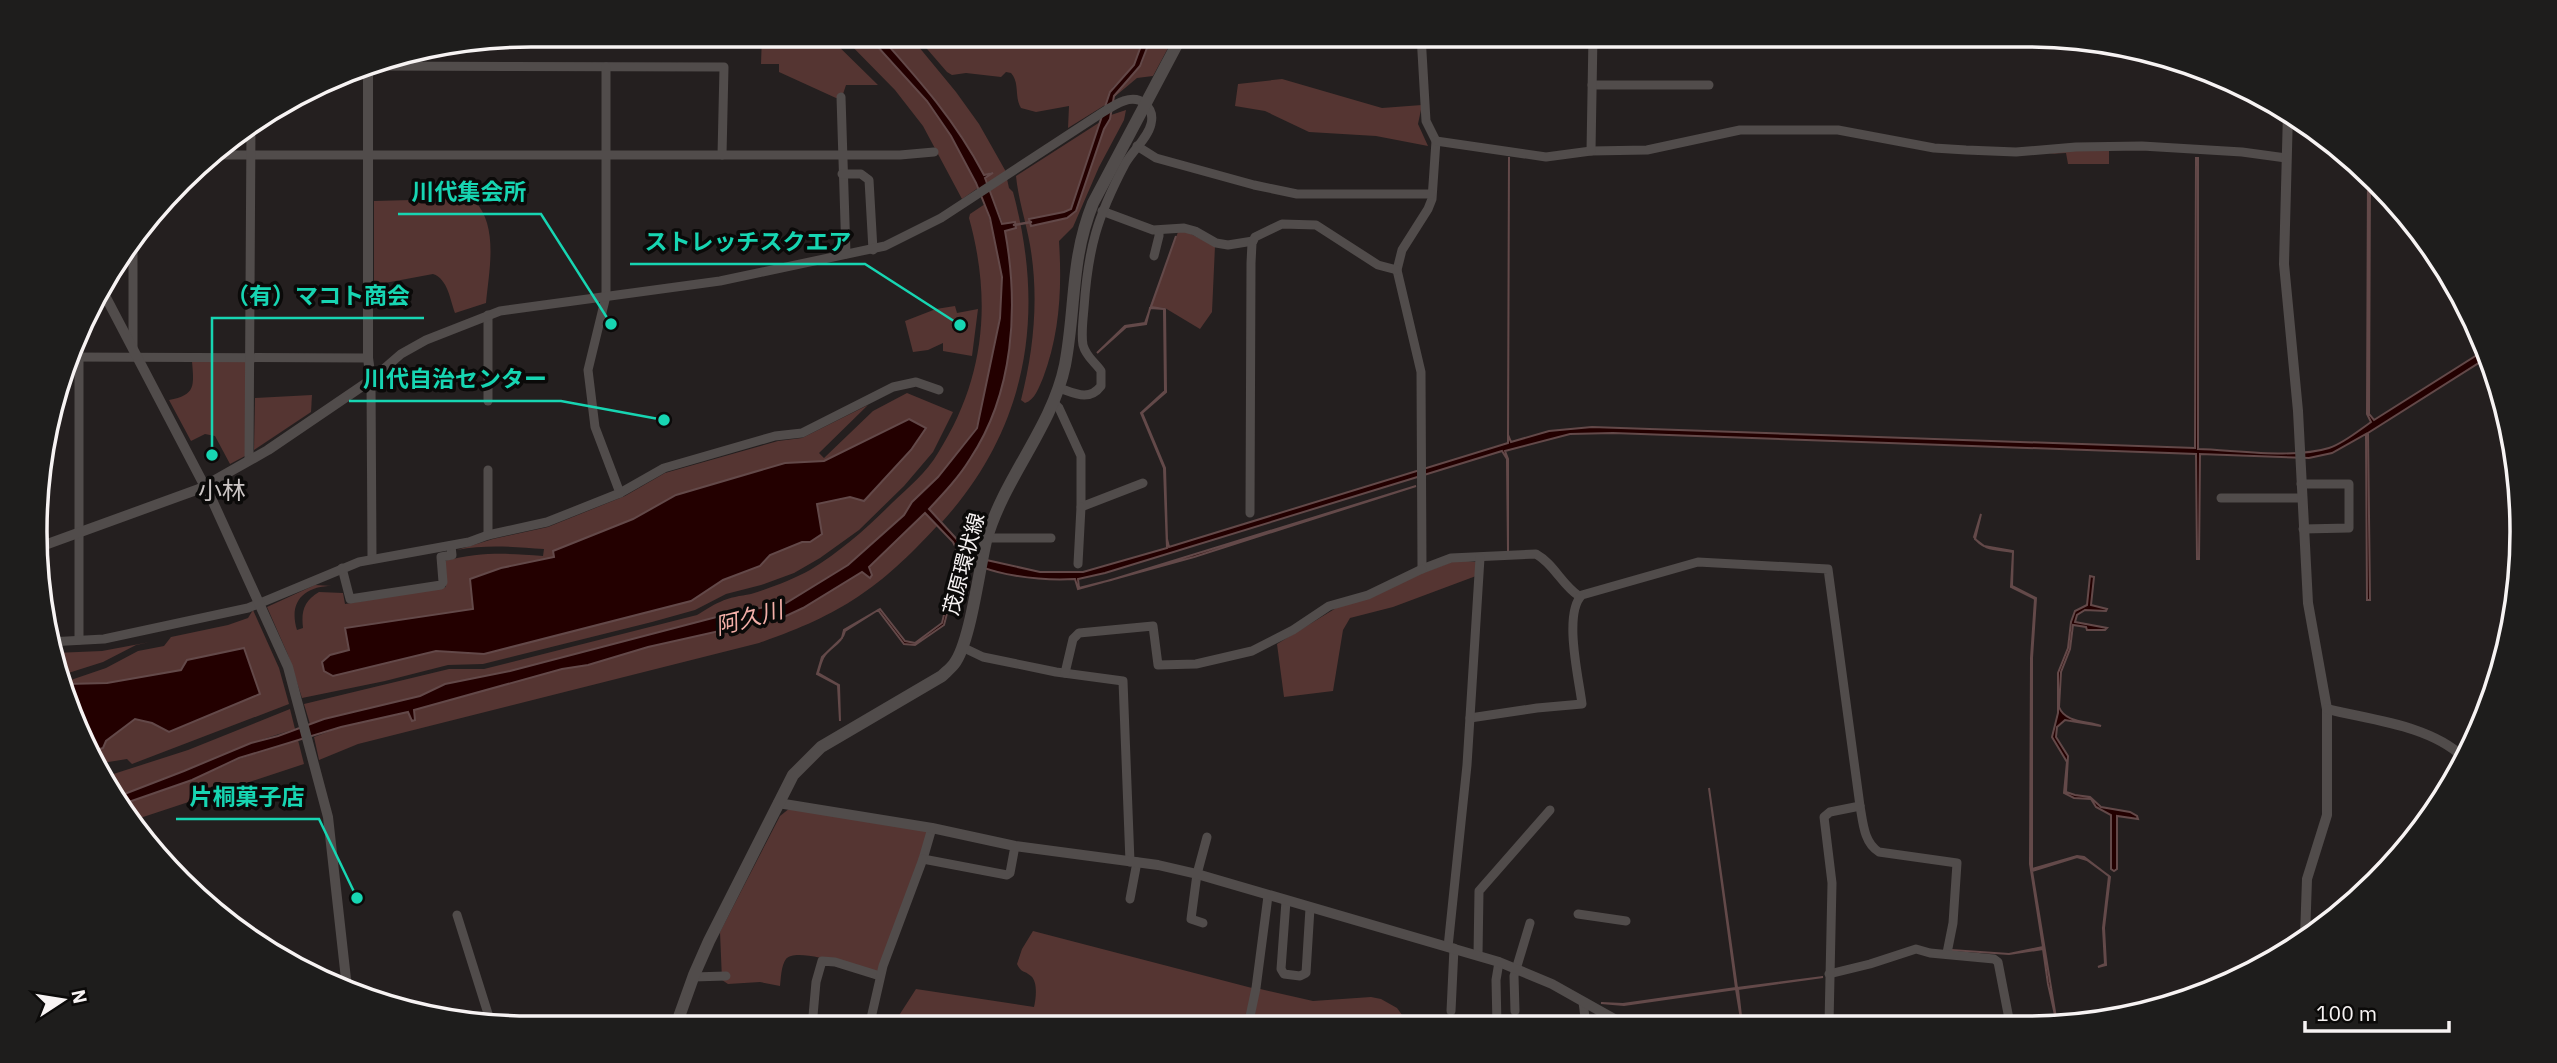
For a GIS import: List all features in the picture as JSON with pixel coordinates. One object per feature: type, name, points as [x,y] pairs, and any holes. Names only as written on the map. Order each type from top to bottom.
[{"type":"main road","name":"茂原環状線","points":[[679,1016],[693,976],[793,775],[821,747],[942,676],[955,663],[962,646],[987,538],[1002,501],[1059,388],[1069,339],[1076,263],[1093,203],[1131,144],[1176,47]]},
{"type":"street","points":[[1422,47],[1426,121],[1436,141],[1431,194],[1429,209],[1402,250],[1397,270],[1421,372],[1422,569]]},
{"type":"street","points":[[1591,151],[1593,47]]},
{"type":"street","points":[[402,65],[724,67],[722,155]]},
{"type":"street","points":[[606,67],[606,296],[589,370],[589,389],[595,426],[620,493]]},
{"type":"street","points":[[366,77],[369,154],[368,358],[371,380],[373,558]]},
{"type":"street","points":[[1592,85],[1709,85]]},
{"type":"street","points":[[841,97],[846,254]]},
{"type":"street","points":[[47,544],[205,486],[250,460],[371,380],[401,354],[426,340],[515,307],[720,281],[873,250],[896,242],[963,204],[1097,116],[1128,99],[1140,100],[1151,114],[1150,126],[1131,144],[1127,161],[1102,211],[1088,254],[1082,336],[1086,353],[1101,372],[1101,386],[1091,395],[1084,396],[1059,388]]},
{"type":"street","points":[[2287,124],[2284,264],[2310,623],[2327,709],[2327,816],[2307,879],[2305,927]]},
{"type":"street","points":[[1436,141],[1546,157],[1591,151],[1647,150],[1706,136],[1748,130],[1847,131],[1939,148],[2016,152],[2076,147],[2142,146],[2242,152],[2286,158]]},
{"type":"street","points":[[250,460],[251,137]]},
{"type":"street","points":[[1131,144],[1156,158],[1297,194],[1431,194]]},
{"type":"street","points":[[227,155],[918,155],[933,152]]},
{"type":"street","points":[[842,174],[861,174],[869,180],[873,250]]},
{"type":"street","points":[[1102,211],[1159,231],[1184,228],[1195,231],[1216,243],[1227,245],[1253,241]]},
{"type":"street","points":[[1250,513],[1251,262],[1255,237],[1282,224],[1316,225],[1378,265],[1397,270]]},
{"type":"street","points":[[1154,256],[1159,231]]},
{"type":"street","points":[[133,256],[133,347]]},
{"type":"street","points":[[107,299],[205,486],[288,667],[314,761],[332,846],[346,979]]},
{"type":"street","points":[[488,315],[488,401]]},
{"type":"street","points":[[80,358],[368,358]]},
{"type":"street","points":[[79,360],[79,640]]},
{"type":"street","points":[[60,641],[104,639],[260,604],[342,568],[373,558],[450,546],[547,522],[620,493],[664,468],[775,436],[802,433],[893,387],[916,382],[939,390]]},
{"type":"street","points":[[1053,402],[1059,408],[1081,456],[1078,564]]},
{"type":"street","points":[[488,470],[488,535]]},
{"type":"street","points":[[1081,507],[1143,483]]},
{"type":"street","points":[[2301,484],[2349,484],[2349,528],[2303,529]]},
{"type":"street","points":[[2221,498],[2301,498]]},
{"type":"street","points":[[987,538],[1051,538]]},
{"type":"street","points":[[342,568],[349,599],[441,585],[441,557],[452,555],[450,546]]},
{"type":"street","points":[[1065,673],[1073,639],[1079,633],[1153,626],[1158,665],[1196,664],[1252,651],[1293,630],[1335,603],[1362,597],[1445,558],[1536,555],[1579,596]]},
{"type":"street","points":[[1451,1011],[1451,948],[1480,558]]},
{"type":"street","points":[[1579,596],[1698,562],[1828,569],[1860,806],[1867,839],[1874,850],[1957,863],[1947,953]]},
{"type":"street","points":[[1470,718],[1537,708],[1582,705],[1572,631],[1579,596]]},
{"type":"street","points":[[962,646],[983,657],[1123,681],[1133,862],[1130,899]]},
{"type":"street","points":[[2327,709],[2424,734],[2444,742],[2457,752]]},
{"type":"street","points":[[778,803],[932,828],[1015,846],[1133,862],[1197,874],[1498,961],[1517,968],[1609,1016]]},
{"type":"street","points":[[1829,1016],[1832,883],[1824,817],[1830,812],[1860,806]]},
{"type":"street","points":[[1480,956],[1479,891],[1550,810]]},
{"type":"street","points":[[871,1016],[880,976],[932,828]]},
{"type":"street","points":[[1203,923],[1191,919],[1197,874],[1207,837]]},
{"type":"street","points":[[923,859],[1007,875],[1010,873],[1015,846]]},
{"type":"street","points":[[1250,1016],[1268,896]]},
{"type":"street","points":[[1286,901],[1281,969],[1284,974],[1304,976],[1306,973],[1310,908]]},
{"type":"street","points":[[1578,914],[1626,920]]},
{"type":"street","points":[[457,915],[486,1014]]},
{"type":"street","points":[[1515,1011],[1514,976],[1530,923]]},
{"type":"street","points":[[1829,974],[1913,949],[1996,960],[2008,1016]]},
{"type":"street","points":[[813,1016],[816,982],[822,961],[835,962],[880,976]]},
{"type":"street","points":[[1497,1016],[1498,961]]},
{"type":"street","points":[[693,976],[726,976]]},
{"type":"street","points":[[1583,1002],[1585,1016]]},
{"type":"shaded area","points":[[762,47],[839,47],[878,85],[846,85],[842,97],[836,98],[779,72],[779,64],[761,64]]},
{"type":"shaded area","points":[[853,47],[878,47],[927,101],[951,136],[978,188],[962,199],[923,126],[895,90]]},
{"type":"shaded area","points":[[890,47],[919,47],[979,124],[1005,170],[1023,237],[1028,282],[1028,325],[1022,367],[1011,408],[994,448],[971,486],[942,522],[929,509],[956,479],[985,433],[1004,377],[1009,348],[1011,289],[1004,231],[1016,227],[1003,224],[985,178],[992,172],[984,175],[961,136]]},
{"type":"shaded area","points":[[925,47],[1141,47],[1132,68],[1113,87],[1105,105],[1068,128],[1069,106],[1036,112],[1021,108],[1011,73],[1006,72],[1001,77],[966,73],[952,75]]},
{"type":"shaded area","points":[[1148,47],[1169,47],[1153,76],[1137,78],[1113,98],[1119,88],[1142,63]]},
{"type":"shaded area","points":[[1282,79],[1382,108],[1422,105],[1418,124],[1428,146],[1376,136],[1309,132],[1265,111],[1235,106],[1238,84]]},
{"type":"shaded area","points":[[1126,110],[1124,120],[1099,167],[1073,227],[1059,241],[1060,293],[1053,344],[1038,389],[1025,403],[1021,400],[1032,342],[1035,303],[1033,264],[1016,176],[1111,115]]},
{"type":"shaded area","points":[[2109,148],[2109,164],[2068,164],[2066,153],[2049,154],[2075,149]]},
{"type":"shaded area","points":[[474,200],[487,222],[491,249],[486,303],[455,313],[445,285],[433,274],[374,285],[374,201]]},
{"type":"shaded area","points":[[985,204],[997,245],[1002,277],[1002,304],[976,428],[938,477],[912,502],[905,515],[848,565],[786,603],[728,614],[510,671],[445,684],[420,696],[310,724],[304,704],[449,669],[484,669],[697,615],[724,600],[751,594],[796,577],[843,547],[873,522],[928,467],[954,425],[966,397],[975,368],[982,309],[976,249],[969,218],[970,214]]},
{"type":"shaded area","points":[[1178,232],[1187,232],[1215,246],[1212,312],[1200,329],[1165,308],[1150,307]]},
{"type":"shaded area","points":[[955,306],[957,313],[978,309],[972,356],[943,351],[943,343],[928,350],[913,352],[905,321],[936,309]]},
{"type":"shaded area","points":[[192,361],[246,361],[245,456],[230,464],[215,436],[205,434],[191,441],[169,400],[189,392],[193,383]]},
{"type":"shaded area","points":[[907,393],[953,412],[933,452],[904,486],[859,530],[794,573],[726,594],[695,610],[652,622],[483,664],[448,665],[302,698],[288,655],[267,607],[315,585],[332,586],[314,589],[301,597],[295,611],[297,630],[303,628],[303,612],[307,603],[319,592],[343,593],[345,604],[446,587],[444,561],[493,554],[543,556],[544,549],[490,547],[457,550],[548,527],[625,496],[665,473],[778,441],[802,438],[868,405],[819,453],[824,458],[873,411]]},
{"type":"shaded area","points":[[312,395],[311,412],[254,450],[255,398]]},
{"type":"shaded area","points":[[925,513],[937,526],[896,567],[857,598],[788,633],[759,643],[358,744],[319,760],[314,737],[341,727],[408,712],[413,721],[414,710],[648,647],[786,616],[862,572],[870,577],[869,567]]},
{"type":"shaded area","points":[[1457,560],[1476,562],[1476,576],[1393,607],[1350,618],[1343,630],[1333,691],[1284,697],[1277,644],[1346,602]]},
{"type":"shaded area","points":[[253,610],[279,668],[289,704],[132,764],[127,759],[106,762],[84,717],[71,680],[106,668],[138,651],[164,646],[171,637],[248,618]]},
{"type":"shaded area","points":[[150,642],[136,645],[103,662],[69,673],[63,653],[102,651]]},
{"type":"shaded area","points":[[290,709],[295,729],[251,743],[125,794],[112,774],[188,750]]},
{"type":"shaded area","points":[[298,740],[304,764],[141,818],[130,802],[192,780],[239,759]]},
{"type":"shaded area","points":[[790,808],[932,828],[880,976],[831,960],[803,955],[786,959],[780,986],[760,982],[728,984],[722,980],[720,932],[780,816]]},
{"type":"shaded area","points":[[1033,931],[1252,988],[1248,1016],[899,1016],[916,989],[1034,1007],[1035,982],[1017,964]]},
{"type":"shaded area","points":[[1256,988],[1313,1001],[1371,997],[1397,1008],[1403,1016],[1255,1016]]},
{"type":"water","name":"阿久川","points":[[878,47],[890,47],[949,119],[984,175],[993,173],[985,178],[1002,224],[1015,222],[1016,228],[1005,231],[1012,289],[1012,319],[1004,378],[996,406],[985,433],[966,466],[929,509],[973,557],[1040,572],[1083,572],[1167,548],[1164,468],[1141,413],[1165,391],[1164,309],[1150,308],[1176,236],[1151,307],[1165,309],[1166,392],[1142,413],[1165,468],[1169,547],[1508,443],[1508,435],[1511,442],[1549,431],[1592,427],[2195,448],[2196,158],[2198,449],[2282,453],[2315,451],[2340,443],[2371,422],[2367,414],[2368,189],[2369,414],[2374,420],[2476,355],[2479,363],[2368,433],[2370,600],[2367,600],[2366,434],[2332,453],[2309,458],[2200,454],[2197,559],[2196,454],[1613,433],[1570,434],[1505,451],[1508,459],[1508,551],[1507,459],[1502,451],[1078,579],[1079,588],[1107,581],[1078,589],[1075,579],[1032,578],[1000,573],[972,563],[962,556],[944,625],[915,645],[904,644],[878,610],[880,609],[905,641],[915,643],[942,623],[959,554],[953,542],[925,513],[869,567],[872,575],[870,578],[862,572],[786,616],[648,647],[414,710],[415,720],[412,721],[408,712],[341,727],[239,758],[192,780],[130,802],[125,794],[251,743],[324,719],[420,696],[445,684],[510,671],[728,614],[786,603],[848,565],[904,515],[912,502],[938,477],[977,428],[1000,318],[1002,277],[990,218],[976,183],[951,136],[927,101]]},
{"type":"water","points":[[1141,47],[1147,47],[1140,66],[1114,96],[1110,119],[1104,129],[1076,211],[1067,218],[1031,226],[1029,219],[1071,209],[1110,92],[1134,65]]},
{"type":"water","points":[[1149,311],[1146,324],[1126,327],[1097,353],[1125,326],[1145,323]]},
{"type":"water","points":[[909,419],[926,428],[911,450],[864,501],[850,497],[817,504],[822,534],[810,542],[802,542],[770,555],[760,566],[723,580],[691,601],[484,654],[436,651],[333,676],[324,671],[322,662],[330,655],[349,650],[345,628],[473,609],[470,579],[501,568],[554,557],[553,551],[633,519],[676,495],[785,463],[824,461]]},
{"type":"water","points":[[1416,486],[1194,557],[1114,579]]},
{"type":"water","points":[[1984,546],[2013,551],[1991,549]]},
{"type":"water","points":[[2013,553],[2012,586],[2036,598],[2032,658],[2032,869],[2077,856],[2084,857],[2104,872],[2087,860],[2077,857],[2032,871],[2056,1015],[2043,949],[2009,954],[2043,947],[2030,864],[2031,658],[2035,599],[2011,587]]},
{"type":"water","points":[[2090,576],[2094,577],[2091,605],[2107,609],[2085,610],[2077,615],[2075,622],[2107,628],[2087,630],[2086,627],[2073,625],[2070,649],[2061,672],[2059,707],[2071,719],[2101,726],[2065,720],[2057,727],[2056,737],[2068,756],[2066,792],[2090,797],[2101,807],[2130,812],[2137,816],[2138,819],[2117,816],[2117,869],[2114,871],[2111,869],[2111,815],[2096,807],[2091,799],[2074,798],[2064,793],[2067,762],[2052,737],[2058,713],[2058,673],[2068,648],[2075,611],[2087,605]]},
{"type":"water","points":[[842,638],[824,657],[818,673],[839,685],[840,721],[838,685],[817,674],[822,657]]},
{"type":"water","points":[[244,648],[260,694],[169,732],[152,723],[135,719],[99,749],[72,684],[107,683],[181,670],[187,660]]},
{"type":"water","points":[[1709,788],[1737,988],[1823,977],[1738,989],[1741,1016],[1736,989],[1624,1005],[1601,1003],[1623,1004],[1736,988]]},
{"type":"water","points":[[2109,876],[2104,928],[2106,965],[2098,967],[2105,964],[2103,928]]},
{"type":"waterway","points":[[1014,225],[1031,222]]},
{"type":"place","name":"川代集会所","points":[[611,324]]},
{"type":"place","name":"ストレッチスクエア","points":[[960,325]]},
{"type":"place","name":"川代自治センター","points":[[664,420]]},
{"type":"place","name":"（有）マコト商会","points":[[212,455]]},
{"type":"place","name":"片桐菓子店","points":[[357,898]]},
{"type":"district","name":"小林","points":[[222,491]]}]
